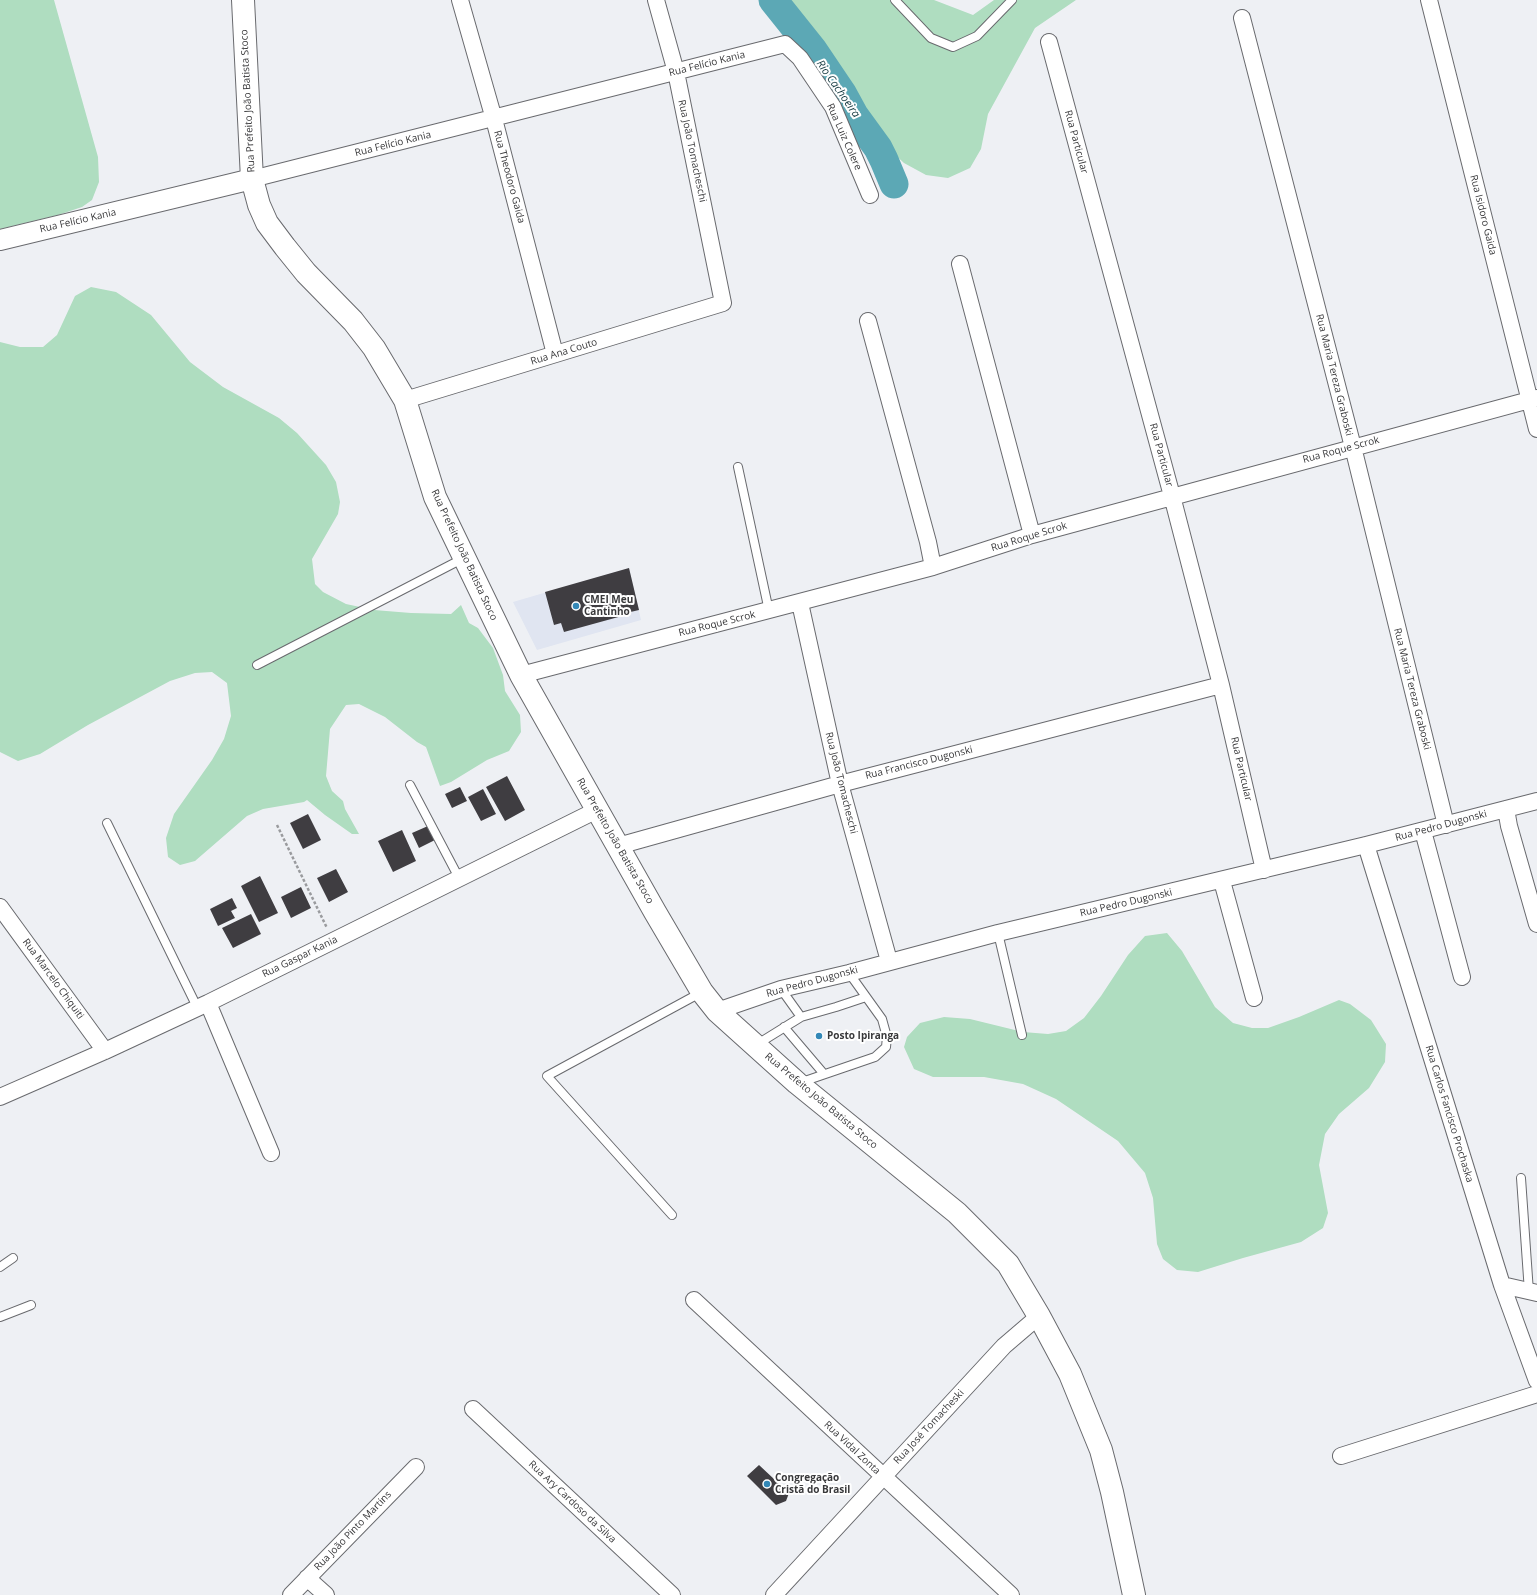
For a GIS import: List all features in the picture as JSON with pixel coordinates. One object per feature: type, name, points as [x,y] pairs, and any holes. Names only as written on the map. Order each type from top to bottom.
[{"type":"main road","name":"Rua Prefeito João Batista Stoco","points":[[243,0],[252,179],[259,205],[267,223],[306,273],[353,321],[374,348],[405,400],[435,496],[521,675],[654,912],[702,992],[717,1011],[797,1084],[957,1213],[1008,1264],[1039,1316],[1070,1374],[1101,1450],[1112,1492],[1134,1595]]},
{"type":"street","name":"Rua Theodoro Gaida","points":[[460,0],[494,118],[555,354]]},
{"type":"street","name":"Rua João Tomacheschi","points":[[656,0],[676,72],[723,303]]},
{"type":"street","name":"Rua Isidoro Gaida","points":[[1429,0],[1533,399],[1537,429]]},
{"type":"street","name":"Rua Maria Tereza Graboski","points":[[1242,18],[1353,447],[1446,825]]},
{"type":"street","name":"Rua Particular","points":[[1049,42],[1172,496],[1221,686],[1264,870]]},
{"type":"street","name":"Rua Felício Kania","points":[[0,240],[252,179],[785,44]]},
{"type":"street","name":"Rua Luiz Colere","points":[[785,44],[800,58],[833,107],[870,195]]},
{"type":"street","points":[[960,264],[1032,535]]},
{"type":"street","name":"Rua Ana Couto","points":[[405,400],[723,303]]},
{"type":"street","points":[[868,321],[928,542],[933,567]]},
{"type":"street","name":"Rua Roque Scrok","points":[[521,675],[933,567],[1032,535],[1533,399]]},
{"type":"street","name":"Rua João Tomacheschi","points":[[800,603],[840,784],[889,961]]},
{"type":"street","name":"Rua Francisco Dugonski","points":[[618,846],[840,784],[1221,686]]},
{"type":"street","name":"Rua Pedro Dugonski","points":[[717,1011],[780,989],[849,973],[889,961],[998,933],[1222,881],[1537,801]]},
{"type":"street","points":[[1506,809],[1509,826],[1537,924]]},
{"type":"street","name":"Rua Gaspar Kania","points":[[0,1097],[105,1051],[203,1005],[597,810]]},
{"type":"street","points":[[1422,831],[1462,977]]},
{"type":"street","name":"Rua Carlos Fancisco Prochaska","points":[[1366,845],[1502,1285],[1537,1381]]},
{"type":"street","points":[[1222,881],[1254,998]]},
{"type":"street","name":"Rua Marcelo Chiquiti","points":[[0,907],[105,1051]]},
{"type":"street","points":[[203,1005],[271,1152]]},
{"type":"street","points":[[1502,1285],[1533,1292]]},
{"type":"street","name":"Rua Vidal Zonta","points":[[694,1300],[1011,1595]]},
{"type":"street","name":"Rua José Tomacheski","points":[[774,1595],[1004,1346],[1039,1316]]},
{"type":"street","points":[[1341,1456],[1537,1394]]},
{"type":"street","name":"Rua Ary Cardoso da Silva","points":[[473,1409],[672,1595]]},
{"type":"street","name":"Rua João Pinto Martins","points":[[291,1595],[416,1467]]},
{"type":"street","points":[[307,1578],[326,1595]]},
{"type":"lane","points":[[895,0],[931,38],[953,47],[977,36],[1012,0]]},
{"type":"lane","points":[[738,467],[769,611]]},
{"type":"lane","points":[[257,665],[464,558]]},
{"type":"lane","points":[[410,785],[459,878]]},
{"type":"lane","points":[[107,823],[203,1005]]},
{"type":"lane","points":[[998,933],[1022,1035]]},
{"type":"lane","points":[[797,1084],[875,1057],[886,1047],[887,1037],[882,1020],[849,973]]},
{"type":"lane","points":[[780,989],[801,1017]]},
{"type":"lane","points":[[672,1215],[547,1076],[702,992]]},
{"type":"lane","points":[[755,1046],[801,1017],[836,1008],[866,997]]},
{"type":"lane","points":[[784,1027],[824,1074]]},
{"type":"lane","points":[[1521,1178],[1533,1292]]},
{"type":"lane","points":[[0,1267],[13,1258]]},
{"type":"lane","points":[[0,1316],[31,1305]]},
{"type":"path","points":[[277,825],[334,941]]},
{"type":"shaded area","name":"CMEI Meu Cantinho","points":[[629,568],[641,620],[537,650],[513,602]]},
{"type":"green space","points":[[0,0],[54,0],[98,157],[99,182],[92,200],[82,207],[58,215],[0,229]]},
{"type":"green space","points":[[780,0],[934,0],[973,15],[994,0],[1076,0],[1035,28],[988,114],[981,149],[970,168],[948,178],[926,175],[904,163],[890,150],[863,116]]},
{"type":"green space","points":[[91,287],[116,292],[151,315],[190,362],[223,387],[279,418],[297,433],[326,465],[336,482],[340,502],[338,514],[312,559],[315,584],[323,592],[346,604],[374,610],[451,614],[461,605],[469,623],[478,628],[493,648],[503,675],[505,691],[520,715],[521,732],[509,751],[487,760],[451,782],[440,786],[426,747],[417,742],[385,717],[359,704],[346,705],[330,729],[326,776],[332,791],[343,801],[345,809],[359,834],[352,834],[307,800],[304,802],[263,809],[247,816],[195,861],[180,865],[168,857],[166,838],[174,814],[212,760],[224,739],[231,716],[227,683],[212,672],[195,673],[170,681],[88,725],[40,754],[18,761],[0,752],[0,342],[20,347],[43,347],[57,335],[75,296]]},
{"type":"green space","points":[[1167,933],[1182,951],[1215,1007],[1233,1023],[1252,1028],[1268,1028],[1339,1000],[1350,1004],[1371,1020],[1386,1044],[1385,1062],[1369,1088],[1339,1114],[1325,1134],[1319,1165],[1328,1213],[1323,1228],[1301,1242],[1198,1272],[1177,1270],[1163,1259],[1157,1244],[1153,1198],[1145,1173],[1118,1141],[1056,1099],[1023,1084],[984,1077],[933,1077],[914,1069],[904,1047],[907,1037],[920,1023],[944,1017],[970,1019],[1023,1032],[1048,1034],[1066,1031],[1084,1018],[1101,996],[1128,955],[1145,936]]},
{"type":"building","name":"CMEI Meu Cantinho","points":[[629,568],[639,610],[564,632],[561,623],[554,625],[545,592]]},
{"type":"building","points":[[507,776],[525,810],[505,821],[486,787]]},
{"type":"building","points":[[460,787],[467,801],[452,808],[445,794]]},
{"type":"building","points":[[483,789],[496,814],[481,821],[468,797]]},
{"type":"building","points":[[308,814],[321,840],[303,849],[290,823]]},
{"type":"building","points":[[428,826],[435,840],[419,848],[412,833]]},
{"type":"building","points":[[402,830],[416,861],[393,872],[378,841]]},
{"type":"building","points":[[336,869],[348,892],[329,902],[317,878]]},
{"type":"building","points":[[260,876],[278,913],[259,922],[241,886]]},
{"type":"building","points":[[301,887],[311,908],[291,918],[281,897]]},
{"type":"building","points":[[232,898],[237,908],[231,911],[235,918],[218,926],[210,909]]},
{"type":"building","points":[[251,914],[261,934],[233,948],[222,928]]},
{"type":"building","name":"Congregação Cristã do Brasil","points":[[759,1465],[789,1493],[786,1501],[776,1505],[747,1476]]},
{"type":"waterway","name":"Rio Cachoeira","points":[[773,0],[813,50],[842,93],[854,115],[878,148],[894,184]]},
{"type":"place","name":"CMEI Meu Cantinho","points":[[576,606]]},
{"type":"place","name":"Posto Ipiranga","points":[[819,1036]]},
{"type":"place","name":"Congregação Cristã do Brasil","points":[[767,1484]]}]
